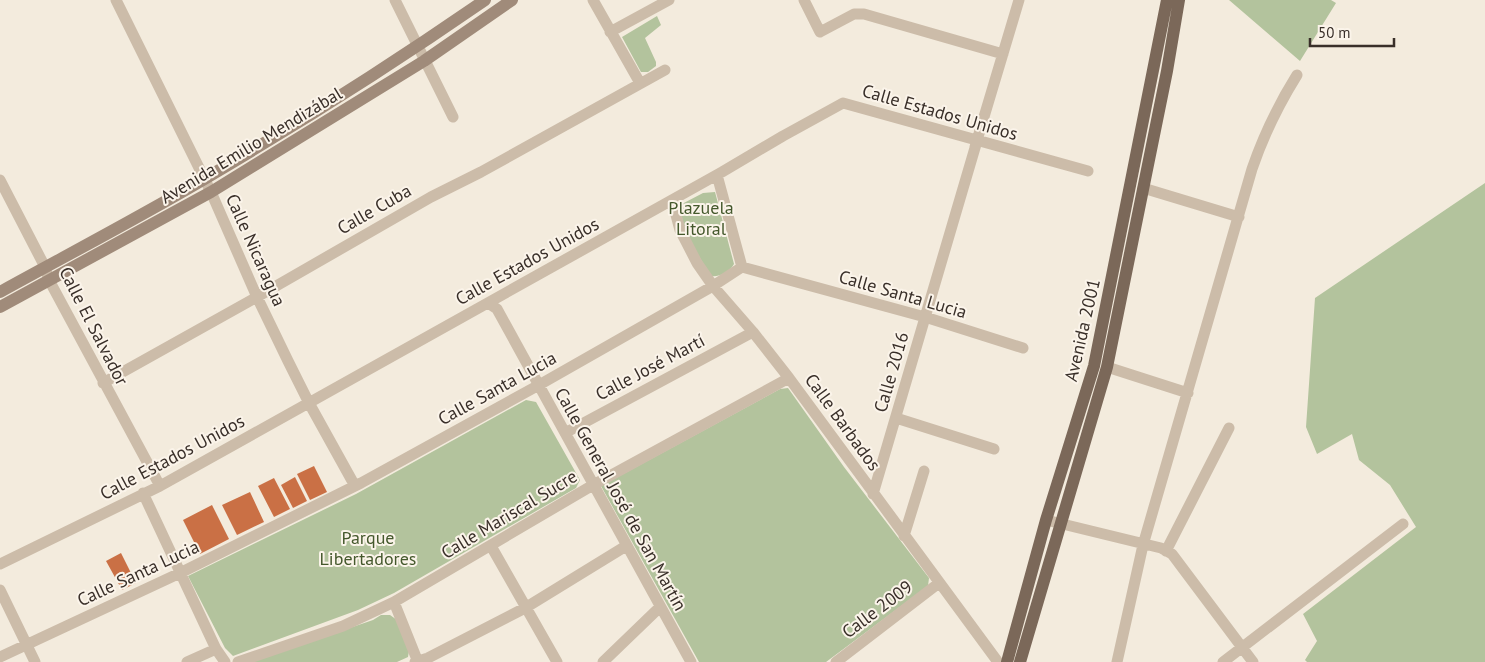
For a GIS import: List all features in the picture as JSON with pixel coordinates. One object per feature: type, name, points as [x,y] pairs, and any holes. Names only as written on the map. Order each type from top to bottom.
[{"type":"main road","name":"Avenida Emilio Mendizábal","points":[[0,292],[204,179],[291,127],[418,46],[485,0]]},
{"type":"main road","name":"Avenida Emilio Mendizábal","points":[[0,308],[211,192],[424,61],[512,0]]},
{"type":"main road","name":"Avenida 2001","points":[[1020,662],[1107,367],[1167,71],[1171,1]]},
{"type":"main road","name":"Avenida 2001","points":[[1007,662],[1046,520],[1094,366],[1171,1]]},
{"type":"street","name":"Calle Nicaragua","points":[[116,0],[211,192],[257,297],[309,402],[355,486]]},
{"type":"street","points":[[395,0],[453,118]]},
{"type":"street","points":[[593,0],[640,83]]},
{"type":"street","points":[[610,32],[669,0]]},
{"type":"street","points":[[804,0],[820,32],[854,14],[864,14],[1003,54]]},
{"type":"street","name":"Calle 2016","points":[[873,494],[1019,0]]},
{"type":"street","name":"Calle Cuba","points":[[103,383],[430,197],[481,172],[665,70]]},
{"type":"street","points":[[1121,660],[1143,545],[1239,216],[1264,135],[1282,99],[1297,75]]},
{"type":"street","name":"Calle Estados Unidos","points":[[0,564],[160,486],[717,175],[843,102],[1088,171]]},
{"type":"street","points":[[717,175],[742,267]]},
{"type":"street","name":"Calle El Salvador","points":[[0,180],[45,267],[49,280],[160,486]]},
{"type":"street","points":[[1143,188],[1239,216]]},
{"type":"street","name":"Calle Barbados","points":[[672,200],[680,230],[697,264],[789,378],[998,662]]},
{"type":"street","name":"Calle Santa Lucia","points":[[0,657],[180,573],[355,486],[713,286],[742,267],[925,317],[1024,348]]},
{"type":"street","name":"Calle General José de San Martín","points":[[488,303],[497,309],[691,662]]},
{"type":"street","name":"Calle José Martí","points":[[564,433],[753,332]]},
{"type":"street","points":[[1107,367],[1188,394]]},
{"type":"street","name":"Calle Mariscal Sucre","points":[[238,662],[342,626],[394,602],[593,485],[789,378]]},
{"type":"street","points":[[896,418],[994,449]]},
{"type":"street","points":[[1166,551],[1229,428]]},
{"type":"street","points":[[904,536],[924,471]]},
{"type":"street","points":[[143,494],[216,649],[225,662]]},
{"type":"street","points":[[1046,520],[1060,522],[1172,554],[1253,662]]},
{"type":"street","points":[[1223,662],[1403,524]]},
{"type":"street","points":[[491,546],[556,662]]},
{"type":"street","points":[[394,602],[417,662],[525,608],[626,546]]},
{"type":"street","name":"Calle 2009","points":[[836,662],[939,583]]},
{"type":"street","points":[[0,590],[35,662]]},
{"type":"street","points":[[603,662],[660,607]]},
{"type":"street","points":[[187,662],[216,649]]},
{"type":"green space","points":[[1229,0],[1331,0],[1336,3],[1300,61]]},
{"type":"green space","points":[[657,16],[661,25],[645,38],[656,66],[648,72],[641,72],[622,37]]},
{"type":"green space","points":[[1485,183],[1485,662],[1307,662],[1305,660],[1317,641],[1303,614],[1416,527],[1390,485],[1359,460],[1352,434],[1317,454],[1306,427],[1315,298]]},
{"type":"green space","name":"Plazuela Litoral","points":[[715,192],[734,264],[727,272],[711,276],[687,234],[680,205],[703,193]]},
{"type":"green space","points":[[788,388],[844,467],[929,578],[928,586],[826,662],[699,662],[601,486],[780,389]]},
{"type":"green space","name":"Parque Libertadores","points":[[526,400],[536,402],[580,480],[576,488],[394,593],[358,610],[233,656],[225,648],[188,576],[356,494]]},
{"type":"green space","name":"Parque Libertadores","points":[[381,615],[390,615],[397,620],[409,651],[408,657],[397,662],[250,662],[373,620]]},
{"type":"building","points":[[314,466],[327,492],[310,500],[297,474]]},
{"type":"building","points":[[295,477],[307,501],[293,508],[281,485]]},
{"type":"building","points":[[274,478],[290,509],[274,517],[258,486]]},
{"type":"building","points":[[250,492],[264,522],[237,535],[222,505]]},
{"type":"building","points":[[212,505],[229,539],[200,554],[183,520]]},
{"type":"building","points":[[121,553],[136,583],[122,590],[106,561]]}]
